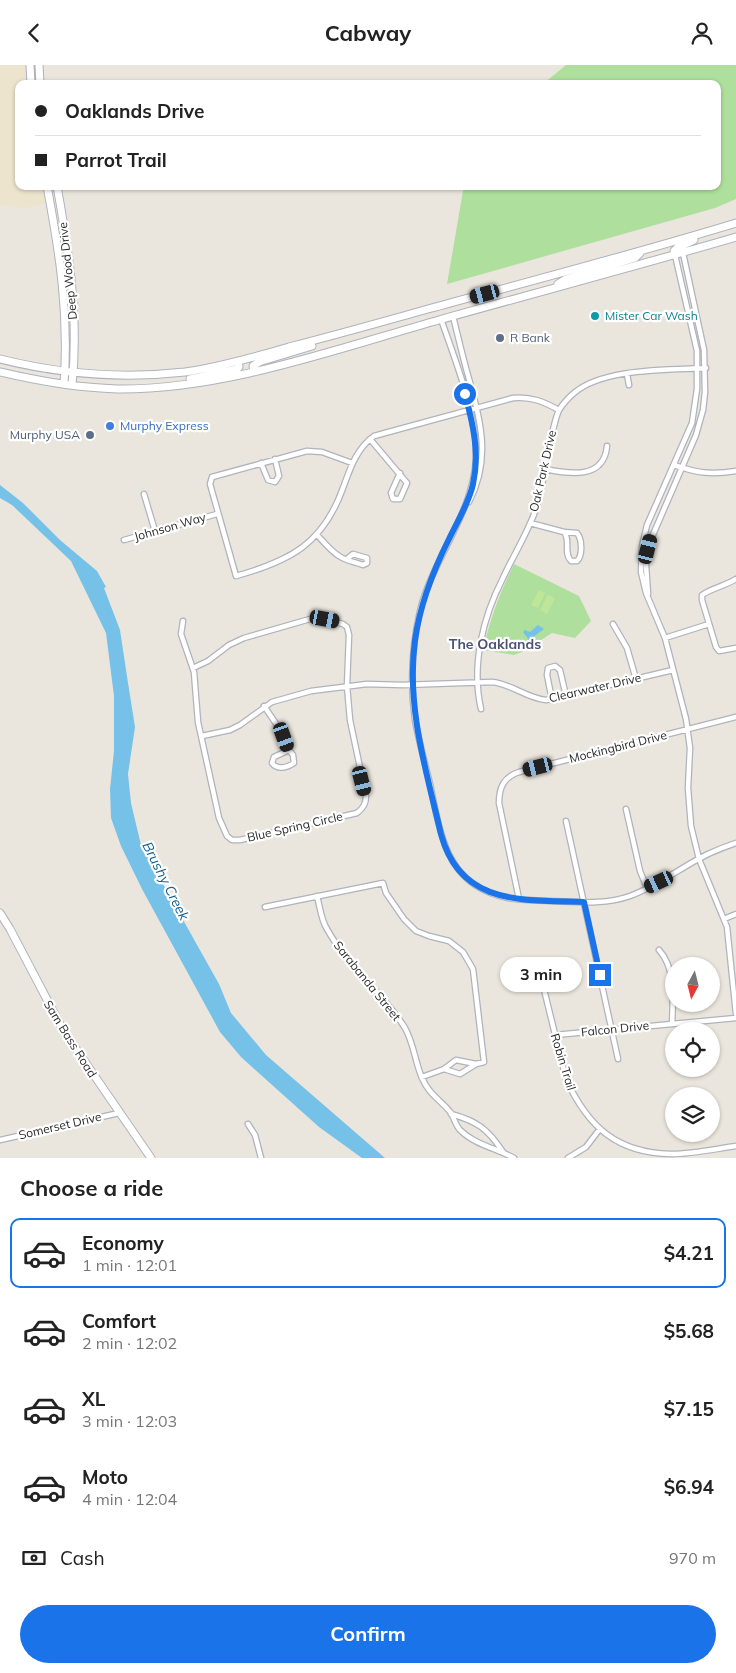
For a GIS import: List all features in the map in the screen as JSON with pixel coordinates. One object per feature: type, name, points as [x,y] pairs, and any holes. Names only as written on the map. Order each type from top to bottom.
[{"type":"main road","points":[[30,65],[31,80]]},
{"type":"main road","points":[[39,65],[40,80]]},
{"type":"main road","name":"Deep Wood Drive","points":[[48,190],[56,230],[65,299],[66,346],[69,371]]},
{"type":"main road","name":"Deep Wood Drive","points":[[58,190],[72,282],[74,336],[68,385]]},
{"type":"main road","points":[[0,359],[69,371],[111,374],[173,373],[200,369],[238,361],[438,307],[736,223]]},
{"type":"main road","points":[[675,255],[675,250],[684,244],[736,228]]},
{"type":"main road","points":[[0,372],[68,385],[116,389],[174,386],[216,380],[736,237]]},
{"type":"main road","points":[[552,289],[566,279],[634,258],[639,255],[640,251]]},
{"type":"main road","points":[[449,304],[453,316]]},
{"type":"main road","points":[[438,307],[441,319]]},
{"type":"main road","points":[[254,371],[255,364],[323,342],[329,336]]},
{"type":"main road","points":[[174,386],[181,381],[236,369],[239,367],[238,361]]},
{"type":"main road","name":"Sam Bass Road","points":[[0,913],[62,1030],[152,1158]]},
{"type":"street","points":[[650,605],[646,571],[648,549],[696,435],[702,415],[705,392],[706,368],[704,350],[683,253]]},
{"type":"street","points":[[675,255],[694,338],[698,368],[697,389],[692,423],[648,525],[642,546],[642,581],[650,605],[665,638],[687,730],[690,748],[689,808],[691,825],[699,859],[729,935],[736,1016]]},
{"type":"street","points":[[453,316],[483,440],[483,459],[474,492],[436,565],[421,607],[415,640],[412,685],[416,721],[441,834],[456,868],[476,886],[498,896],[518,899],[584,902],[614,900],[630,896],[699,859],[736,843]]},
{"type":"street","points":[[441,319],[458,369],[476,441],[471,491],[457,523]]},
{"type":"street","name":"Oak Park Drive","points":[[481,709],[478,692],[478,657],[481,640],[490,607],[536,507],[559,410],[569,398],[588,384],[646,370],[706,368]]},
{"type":"street","points":[[627,374],[629,385]]},
{"type":"street","points":[[352,463],[315,451],[304,452],[212,477],[210,484],[217,514],[236,576],[282,561],[317,535],[333,512],[352,463],[360,449],[370,439],[380,433],[514,397],[538,400],[559,410]]},
{"type":"street","points":[[370,439],[400,473],[407,483],[400,499],[393,499],[391,493],[400,473]]},
{"type":"street","points":[[545,469],[570,474],[589,471],[604,461],[607,446]]},
{"type":"street","points":[[261,463],[268,480],[274,482],[279,476],[275,459]]},
{"type":"street","points":[[674,465],[708,474],[736,471]]},
{"type":"street","points":[[144,494],[155,531]]},
{"type":"street","name":"Johnson Way","points":[[124,539],[217,514]]},
{"type":"street","points":[[530,523],[547,529],[577,533],[580,537],[581,556],[577,561],[571,561],[568,557],[567,537],[564,532]]},
{"type":"street","points":[[317,535],[338,556],[347,559]]},
{"type":"street","points":[[736,579],[725,586],[707,591],[702,595],[708,625],[719,651],[736,648]]},
{"type":"street","name":"Blue Spring Circle","points":[[310,619],[325,619],[341,622],[349,631],[347,686],[352,736],[366,803],[357,813],[240,840],[232,840],[227,835],[219,817],[196,704],[193,668],[208,661],[229,645],[244,638],[310,619]]},
{"type":"street","points":[[183,621],[181,634],[193,668]]},
{"type":"street","points":[[613,624],[627,648],[636,679]]},
{"type":"street","points":[[665,638],[708,625]]},
{"type":"street","points":[[552,699],[547,675],[548,668],[555,666],[560,670],[566,696]]},
{"type":"street","name":"Clearwater Drive","points":[[202,736],[230,730],[240,725],[264,706],[278,699],[347,686],[498,683],[533,698],[552,699],[673,670]]},
{"type":"street","points":[[264,706],[281,731],[293,755],[294,763],[279,768],[275,767],[272,763],[274,757],[289,750]]},
{"type":"street","name":"Mockingbird Drive","points":[[518,899],[499,803],[500,789],[506,779],[519,772],[736,717]]},
{"type":"street","points":[[626,809],[640,871],[647,888]]},
{"type":"street","points":[[566,821],[618,1059]]},
{"type":"street","points":[[265,907],[383,883],[386,893],[404,919],[416,931],[449,941],[463,952],[473,969],[484,1062],[476,1064],[460,1074],[444,1069]]},
{"type":"street","name":"Sarabanda Street","points":[[317,896],[326,928],[346,957],[380,995],[405,1028],[415,1051],[422,1077],[431,1094],[451,1114],[459,1129],[482,1145],[514,1158]]},
{"type":"street","points":[[724,919],[736,914]]},
{"type":"street","points":[[659,950],[667,960],[670,969],[672,1022]]},
{"type":"street","name":"Robin Trail","points":[[538,965],[566,1079],[574,1097],[599,1129],[620,1143],[647,1151],[672,1154],[736,1147]]},
{"type":"street","name":"Falcon Drive","points":[[688,1022],[736,1016]]},
{"type":"street","name":"Falcon Drive","points":[[554,1035],[665,1025]]},
{"type":"street","points":[[422,1077],[444,1069],[451,1062],[459,1059],[476,1064]]},
{"type":"street","name":"Somerset Drive","points":[[0,1140],[119,1113]]},
{"type":"street","name":"Sarabanda Street","points":[[451,1114],[468,1119],[492,1135],[504,1153]]},
{"type":"street","points":[[248,1125],[255,1135],[261,1158]]},
{"type":"street","points":[[568,1158],[586,1147],[599,1129]]},
{"type":"shaded area","points":[[0,65],[26,65],[27,80],[15,80],[15,190],[44,190],[46,203],[24,208],[0,205]]},
{"type":"green space","points":[[566,65],[736,65],[736,199],[715,208],[447,284],[463,190],[721,190],[721,80],[548,80]]},
{"type":"green space","points":[[514,564],[579,596],[591,621],[575,638],[552,633],[524,651],[514,655],[483,650],[496,606]]},
{"type":"green space","points":[[539,590],[545,593],[538,608],[531,605]]},
{"type":"green space","points":[[548,595],[555,598],[547,614],[540,610]]},
{"type":"water","points":[[0,485],[23,503],[60,540],[97,571],[106,587],[104,588],[120,630],[135,727],[128,774],[131,803],[141,845],[219,984],[231,1013],[266,1055],[385,1158],[362,1158],[319,1127],[241,1057],[220,1032],[142,889],[121,846],[111,818],[110,789],[114,751],[114,696],[106,633],[71,561],[12,505],[0,498]]},
{"type":"water","points":[[538,625],[544,629],[529,640],[523,632],[525,630],[530,632]]},
{"type":"place","name":"Mister Car Wash","points":[[595,316]]},
{"type":"place","name":"R Bank","points":[[500,338]]},
{"type":"place","name":"Murphy Express","points":[[110,426]]},
{"type":"place","name":"Murphy USA","points":[[90,435]]},
{"type":"district","name":"The Oaklands","points":[[495,644]]},
{"type":"route","points":[[465,394],[472,419],[476,447],[473,483],[468,499],[436,565],[421,607],[415,640],[412,685],[416,721],[441,834],[456,868],[468,881],[483,890],[498,896],[514,899],[584,902],[600,975]]},
{"type":"water label","name":"Brushy Creek","points":[[166,881]]}]
